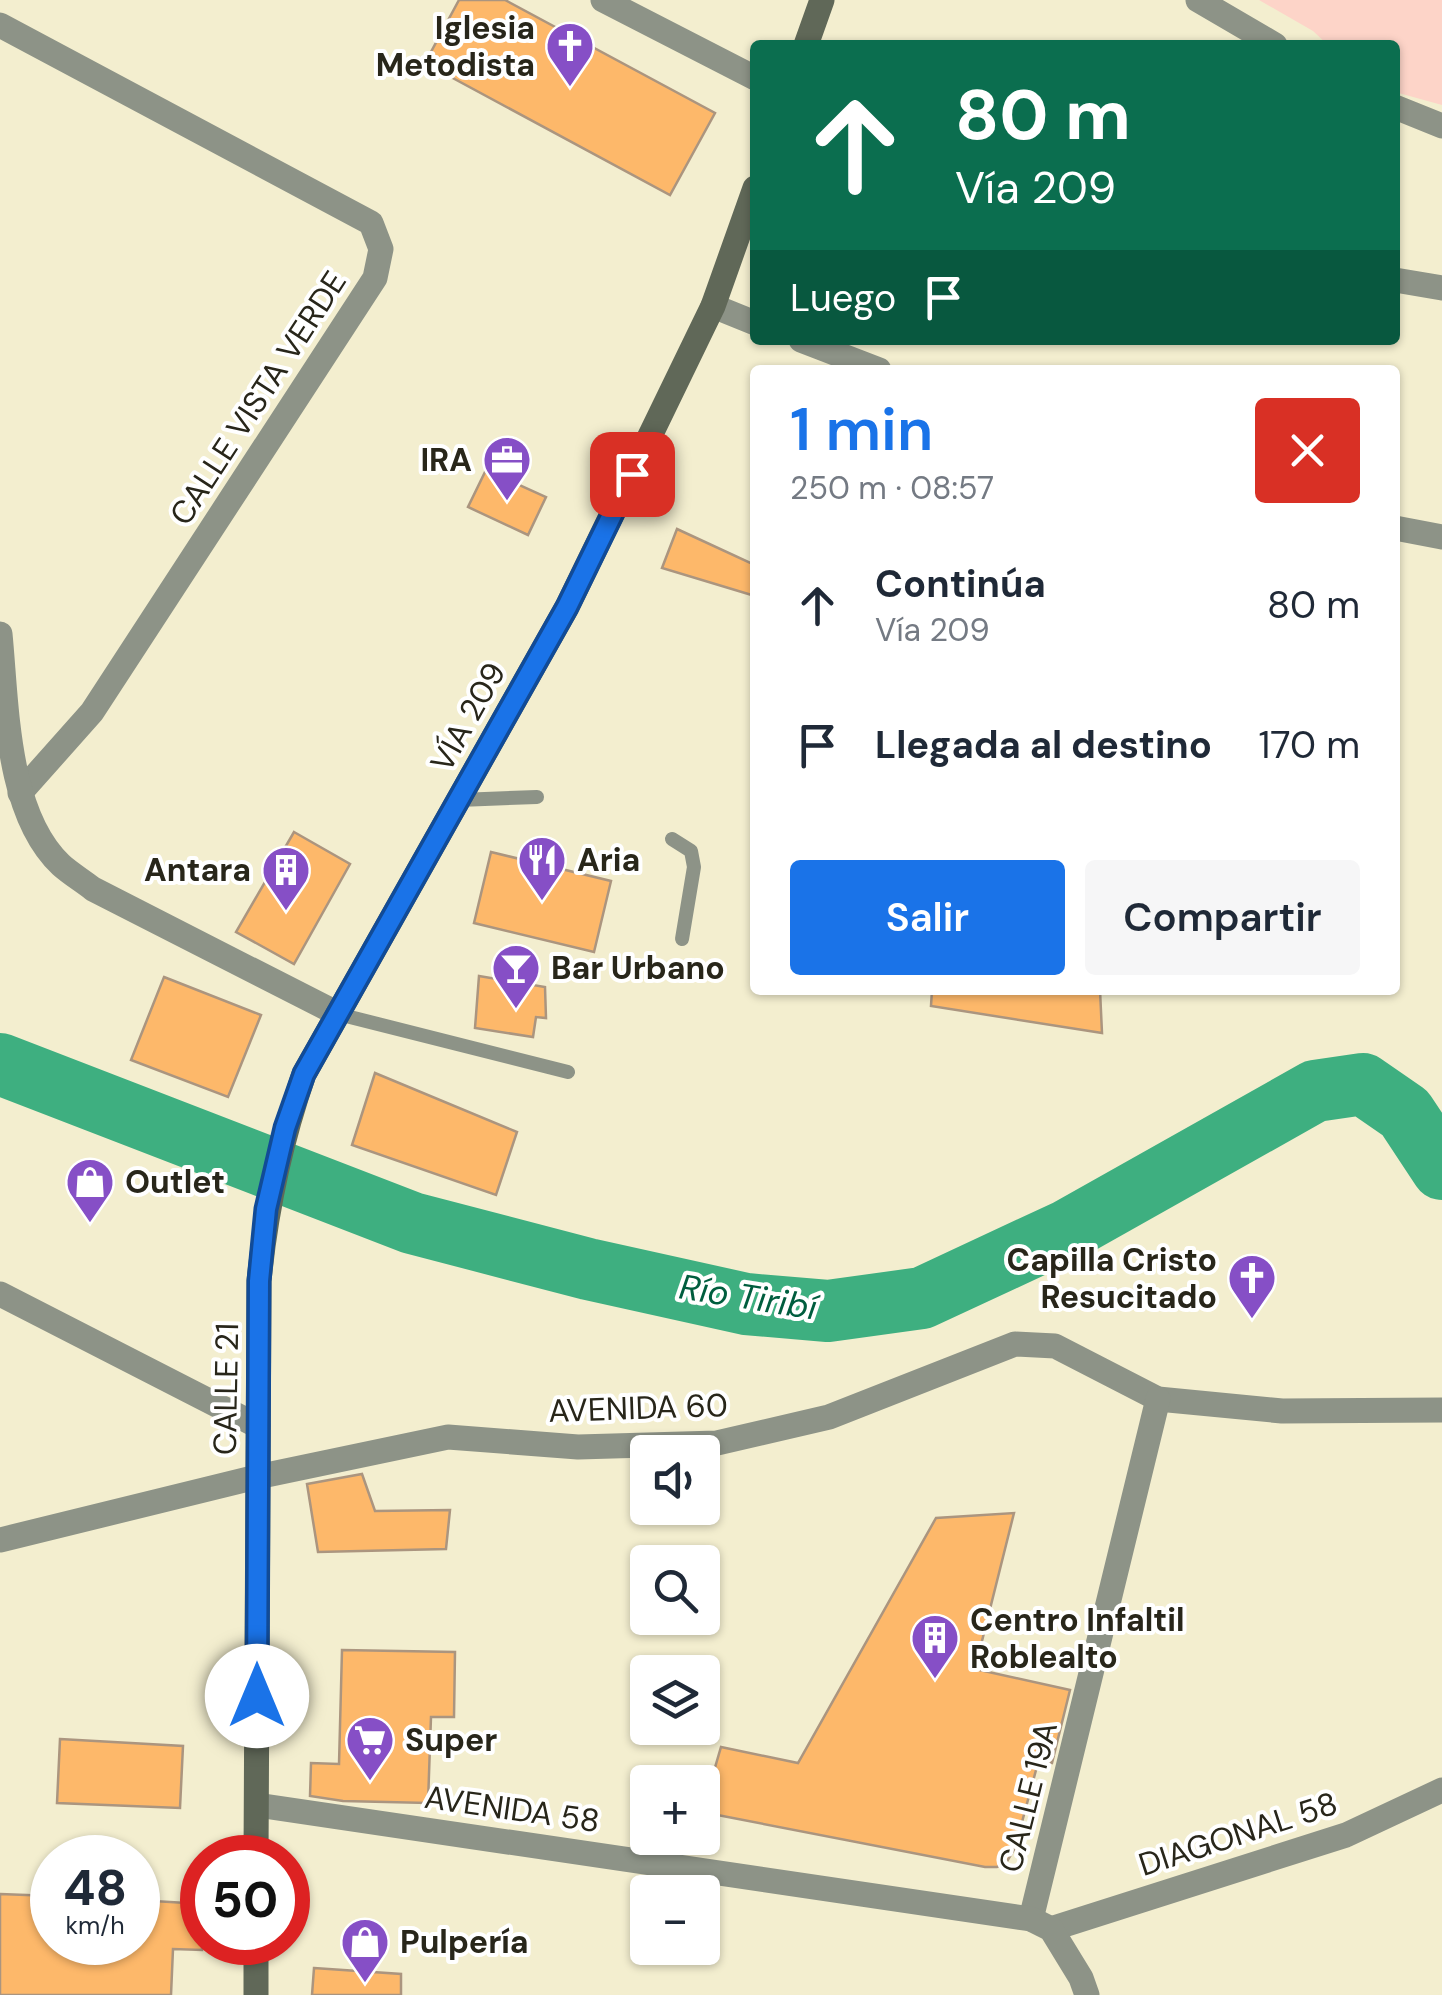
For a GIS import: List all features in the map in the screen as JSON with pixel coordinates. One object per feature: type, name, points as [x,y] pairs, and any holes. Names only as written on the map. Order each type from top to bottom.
[{"type":"main road","points":[[808,40],[822,0]]},
{"type":"main road","name":"VÍA 209","points":[[259,1281],[266,1209],[285,1128],[304,1074],[567,607],[712,306],[750,202]]},
{"type":"main road","name":"CALLE 21","points":[[256,1835],[259,1281]]},
{"type":"main road","points":[[256,1965],[256,1995]]},
{"type":"street","points":[[603,0],[750,75]]},
{"type":"street","points":[[1198,0],[1266,40]]},
{"type":"street","name":"CALLE VISTA VERDE","points":[[0,26],[371,223],[382,248],[376,278],[92,712],[20,792]]},
{"type":"street","points":[[1400,109],[1442,126]]},
{"type":"street","points":[[1400,281],[1442,288]]},
{"type":"street","points":[[712,306],[750,320]]},
{"type":"street","points":[[814,345],[866,365]]},
{"type":"street","points":[[1400,529],[1442,536]]},
{"type":"street","points":[[0,634],[20,792],[37,833],[60,865],[93,889],[338,1014]]},
{"type":"street","points":[[0,1294],[258,1426]]},
{"type":"street","name":"AVENIDA 60","points":[[0,1540],[448,1437],[578,1448],[717,1443],[828,1416],[1015,1344],[1055,1346],[1158,1399],[1282,1411],[1442,1410]]},
{"type":"street","name":"CALLE 19A","points":[[1041,1924],[1158,1399]]},
{"type":"street","name":"DIAGONAL 58","points":[[1041,1924],[1346,1835],[1442,1790]]},
{"type":"street","name":"AVENIDA 58","points":[[257,1805],[1041,1924]]},
{"type":"street","points":[[1041,1924],[1081,1978],[1087,1995]]},
{"type":"lane","points":[[458,800],[537,797]]},
{"type":"lane","points":[[672,839],[691,851],[694,867],[682,939]]},
{"type":"lane","points":[[338,1014],[568,1072]]},
{"type":"shaded area","points":[[1259,0],[1442,0],[1442,105],[1400,93],[1400,40],[1323,40]]},
{"type":"building","name":"Iglesia Metodista","points":[[459,0],[505,0],[715,113],[670,195],[425,63]]},
{"type":"building","name":"IRA","points":[[486,470],[546,497],[528,535],[468,507]]},
{"type":"building","points":[[677,529],[750,563],[750,594],[662,568]]},
{"type":"building","name":"Antara","points":[[294,832],[350,864],[294,964],[236,932]]},
{"type":"building","name":"Aria","points":[[491,852],[611,881],[594,952],[474,923]]},
{"type":"building","name":"Bar Urbano","points":[[479,976],[545,987],[546,1018],[536,1017],[533,1037],[475,1028]]},
{"type":"building","points":[[164,977],[261,1015],[228,1097],[131,1060]]},
{"type":"building","points":[[932,995],[1100,995],[1102,1033],[931,1006]]},
{"type":"building","points":[[375,1073],[517,1132],[496,1195],[352,1145]]},
{"type":"building","points":[[362,1474],[375,1511],[450,1510],[446,1549],[318,1552],[307,1484]]},
{"type":"building","name":"Centro Infaltil Roblealto","points":[[1014,1513],[975,1669],[1070,1690],[1052,1763],[1039,1759],[1015,1848],[1006,1863],[985,1867],[720,1815],[720,1765],[716,1765],[721,1747],[798,1763],[936,1518]]},
{"type":"building","points":[[342,1650],[455,1652],[454,1717],[431,1717],[428,1803],[343,1801],[310,1796],[311,1763],[339,1764]]},
{"type":"building","points":[[60,1739],[183,1746],[180,1808],[57,1803]]},
{"type":"building","points":[[0,1894],[30,1895],[30,1965],[160,1965],[160,1901],[180,1903],[180,1949],[173,1949],[171,1995],[0,1995]]},
{"type":"building","name":"Pulpería","points":[[314,1968],[401,1974],[401,1995],[312,1995]]},
{"type":"waterway","name":"Río Tiribí","points":[[0,1064],[412,1223],[588,1269],[746,1304],[828,1311],[922,1298],[1068,1230],[1315,1091],[1363,1084],[1405,1113],[1442,1169]]},
{"type":"place","name":"Iglesia Metodista","points":[[570,88]]},
{"type":"place","name":"IRA","points":[[507,502]]},
{"type":"place","name":"Aria","points":[[542,902]]},
{"type":"place","name":"Antara","points":[[286,912]]},
{"type":"place","name":"Bar Urbano","points":[[516,1010]]},
{"type":"place","name":"Outlet","points":[[90,1224]]},
{"type":"place","name":"Capilla Cristo Resucitado","points":[[1252,1320]]},
{"type":"place","name":"Centro Infaltil Roblealto","points":[[935,1680]]},
{"type":"place","name":"Super","points":[[370,1782]]},
{"type":"place","name":"Pulpería","points":[[365,1984]]},
{"type":"route","points":[[257,1696],[259,1281],[266,1209],[285,1128],[304,1074],[567,607],[632,474]]}]
